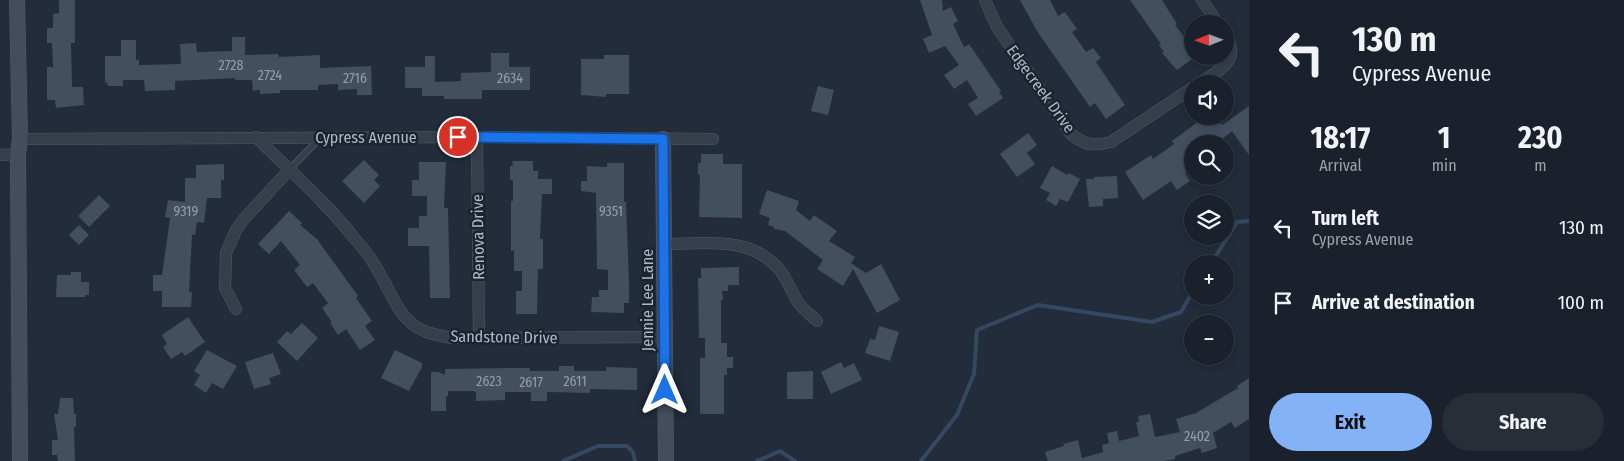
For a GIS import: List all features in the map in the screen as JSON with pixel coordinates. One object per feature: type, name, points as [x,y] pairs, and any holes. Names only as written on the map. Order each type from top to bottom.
[{"type":"street","points":[[17,0],[20,461]]},
{"type":"street","name":"Edgecreek Drive","points":[[984,0],[997,27],[1071,134],[1082,143],[1097,145],[1111,142],[1184,93]]},
{"type":"street","points":[[1202,0],[1212,15]]},
{"type":"street","points":[[1212,75],[1226,65]]},
{"type":"street","name":"Cypress Avenue","points":[[0,155],[19,147],[256,137],[713,139]]},
{"type":"street","name":"Sandstone Drive","points":[[256,137],[355,238],[378,270],[399,309],[408,320],[421,330],[434,335],[452,338],[664,337]]},
{"type":"street","name":"Renova Drive","points":[[478,137],[479,338]]},
{"type":"street","name":"Jennie Lee Lane","points":[[663,139],[666,461]]},
{"type":"street","points":[[236,309],[225,288],[226,253],[236,230],[243,220],[289,170]]},
{"type":"street","points":[[664,244],[733,244],[749,248],[763,255],[778,269],[791,286],[801,306],[818,321]]},
{"type":"lane","points":[[289,170],[321,137]]},
{"type":"building","points":[[59,0],[75,0],[75,43],[71,43],[72,87],[83,87],[84,105],[56,108],[55,100],[47,100],[47,67],[53,67],[52,43],[47,43],[47,28],[53,28],[53,14],[59,13]]},
{"type":"building","points":[[920,0],[942,0],[943,11],[951,7],[958,21],[953,24],[964,47],[969,44],[1001,91],[999,92],[1003,98],[976,116],[968,104],[978,98],[967,80],[954,89],[944,75],[959,65],[945,46],[929,53],[923,39],[932,35]]},
{"type":"building","points":[[1020,0],[1050,0],[1058,16],[1065,12],[1077,29],[1072,32],[1086,52],[1093,48],[1101,58],[1096,62],[1125,105],[1106,119],[1095,103],[1090,107],[1037,31]]},
{"type":"building","points":[[1130,0],[1162,0],[1177,24],[1175,25],[1184,37],[1184,65],[1177,70],[1162,53],[1164,52],[1159,45],[1161,44]]},
{"type":"building","points":[[232,37],[245,37],[245,55],[278,54],[279,57],[320,55],[320,68],[371,66],[372,95],[357,95],[357,89],[338,90],[338,84],[318,85],[318,90],[280,90],[280,93],[260,94],[260,90],[253,91],[252,80],[235,80],[235,78],[175,81],[175,90],[145,91],[144,80],[123,80],[123,86],[108,86],[107,82],[105,83],[105,56],[121,56],[121,40],[136,40],[136,60],[139,60],[139,65],[181,64],[180,44],[196,43],[197,52],[232,51]]},
{"type":"building","points":[[491,53],[509,53],[509,67],[530,67],[530,90],[482,90],[482,99],[444,99],[444,96],[422,96],[422,88],[405,88],[405,67],[425,67],[425,56],[435,56],[435,82],[461,81],[461,73],[491,72]]},
{"type":"building","points":[[604,55],[629,55],[629,94],[606,94],[606,97],[581,95],[581,59],[604,59]]},
{"type":"building","points":[[818,86],[834,90],[828,115],[811,111]]},
{"type":"building","points":[[1249,106],[1249,155],[1232,131],[1227,135],[1184,135],[1184,185],[1177,190],[1171,181],[1143,200],[1125,172],[1151,155],[1153,159],[1174,144],[1172,141],[1194,125],[1234,125],[1234,117]]},
{"type":"building","points":[[1028,133],[1037,145],[1027,153],[1035,164],[1017,177],[1000,154]]},
{"type":"building","points":[[701,154],[723,154],[723,164],[742,164],[742,218],[699,217],[700,174],[698,175],[698,163],[701,163]]},
{"type":"building","points":[[364,160],[379,175],[374,180],[380,186],[364,203],[342,181]]},
{"type":"building","points":[[512,161],[533,161],[533,171],[538,171],[538,179],[552,179],[552,194],[542,194],[540,239],[543,239],[543,269],[538,269],[537,314],[516,314],[516,291],[522,291],[522,271],[514,271],[514,250],[511,251],[513,180],[510,180],[510,166],[513,166]]},
{"type":"building","points":[[419,162],[446,162],[444,208],[448,208],[450,298],[430,298],[429,246],[408,246],[408,228],[419,228],[419,216],[427,216],[427,196],[412,196],[412,180],[419,180]]},
{"type":"building","points":[[607,163],[624,163],[629,303],[624,303],[624,313],[591,312],[592,297],[599,297],[599,290],[608,290],[608,270],[597,269],[596,193],[581,191],[581,181],[587,181],[587,166],[607,167]]},
{"type":"building","points":[[224,164],[224,180],[221,180],[221,198],[207,198],[204,223],[197,222],[195,235],[192,235],[189,292],[192,292],[191,307],[162,307],[162,291],[153,291],[153,275],[162,275],[170,218],[165,217],[168,200],[185,202],[185,178],[196,178],[196,165]]},
{"type":"building","points":[[1052,166],[1067,175],[1069,173],[1080,179],[1068,202],[1060,199],[1056,206],[1046,200],[1050,193],[1040,188]]},
{"type":"building","points":[[1117,176],[1118,198],[1103,199],[1103,206],[1089,207],[1086,179]]},
{"type":"building","points":[[767,190],[799,201],[796,210],[810,221],[814,215],[837,231],[829,241],[855,257],[851,263],[866,273],[881,264],[900,300],[877,313],[853,269],[843,286],[817,269],[823,260],[785,231],[774,229],[774,227],[768,225],[770,218],[759,214]]},
{"type":"building","points":[[99,195],[110,206],[89,227],[78,216]]},
{"type":"building","points":[[289,211],[302,223],[300,225],[317,239],[358,296],[356,298],[372,321],[365,326],[375,340],[360,350],[346,329],[338,335],[322,308],[328,303],[313,283],[307,287],[294,270],[300,265],[281,241],[269,254],[258,244]]},
{"type":"building","points":[[79,225],[89,235],[79,245],[69,235]]},
{"type":"building","points":[[739,267],[739,285],[728,285],[728,291],[722,291],[723,300],[721,300],[721,343],[727,343],[727,357],[733,357],[733,368],[727,368],[727,375],[724,375],[724,414],[700,414],[700,358],[705,358],[705,338],[699,338],[698,278],[701,278],[701,268]]},
{"type":"building","points":[[71,272],[81,272],[81,282],[89,282],[89,295],[85,295],[85,297],[56,297],[57,275],[71,275]]},
{"type":"building","points":[[188,317],[205,342],[185,356],[182,352],[171,359],[163,347],[167,344],[162,335]]},
{"type":"building","points":[[302,323],[318,338],[297,361],[277,342],[287,331],[291,334]]},
{"type":"building","points":[[879,326],[899,332],[890,361],[865,353],[870,339],[875,340]]},
{"type":"building","points":[[207,350],[237,366],[223,389],[212,383],[206,393],[194,385],[200,375],[194,371]]},
{"type":"building","points":[[395,350],[422,363],[422,367],[409,391],[381,378]]},
{"type":"building","points":[[273,353],[281,374],[269,378],[271,384],[254,389],[245,362]]},
{"type":"building","points":[[841,362],[844,368],[854,363],[862,380],[831,394],[821,372]]},
{"type":"building","points":[[559,366],[574,366],[574,371],[606,371],[606,367],[637,368],[637,390],[590,389],[590,393],[547,392],[547,401],[531,401],[531,392],[505,392],[505,400],[476,401],[476,393],[474,391],[448,391],[446,411],[431,411],[431,372],[445,375],[445,369],[515,368],[530,368],[530,371],[559,371]]},
{"type":"building","points":[[813,371],[813,399],[787,399],[787,372]]},
{"type":"building","points":[[1249,378],[1249,419],[1235,428],[1231,422],[1213,433],[1217,448],[1202,453],[1200,448],[1175,456],[1175,459],[1164,461],[1048,461],[1045,452],[1064,446],[1063,444],[1078,440],[1082,458],[1103,452],[1102,445],[1109,443],[1107,433],[1117,431],[1119,441],[1139,436],[1136,422],[1139,422],[1138,416],[1150,414],[1155,437],[1180,432],[1176,419],[1196,413],[1238,388],[1237,386]]},
{"type":"building","points":[[60,398],[73,398],[74,414],[76,414],[76,427],[74,427],[75,461],[58,461],[57,455],[52,455],[52,440],[58,440],[54,414],[58,414]]},
{"type":"waterway","points":[[1217,255],[1237,222],[1249,221]]},
{"type":"waterway","points":[[921,461],[957,415],[974,374],[977,330],[1038,305],[1152,322],[1181,312],[1185,305]]},
{"type":"waterway","points":[[563,461],[598,446],[627,446],[633,452],[635,461]]},
{"type":"waterway","points":[[757,461],[780,451],[795,461]]},
{"type":"route","points":[[458,137],[663,139],[665,390]]}]
